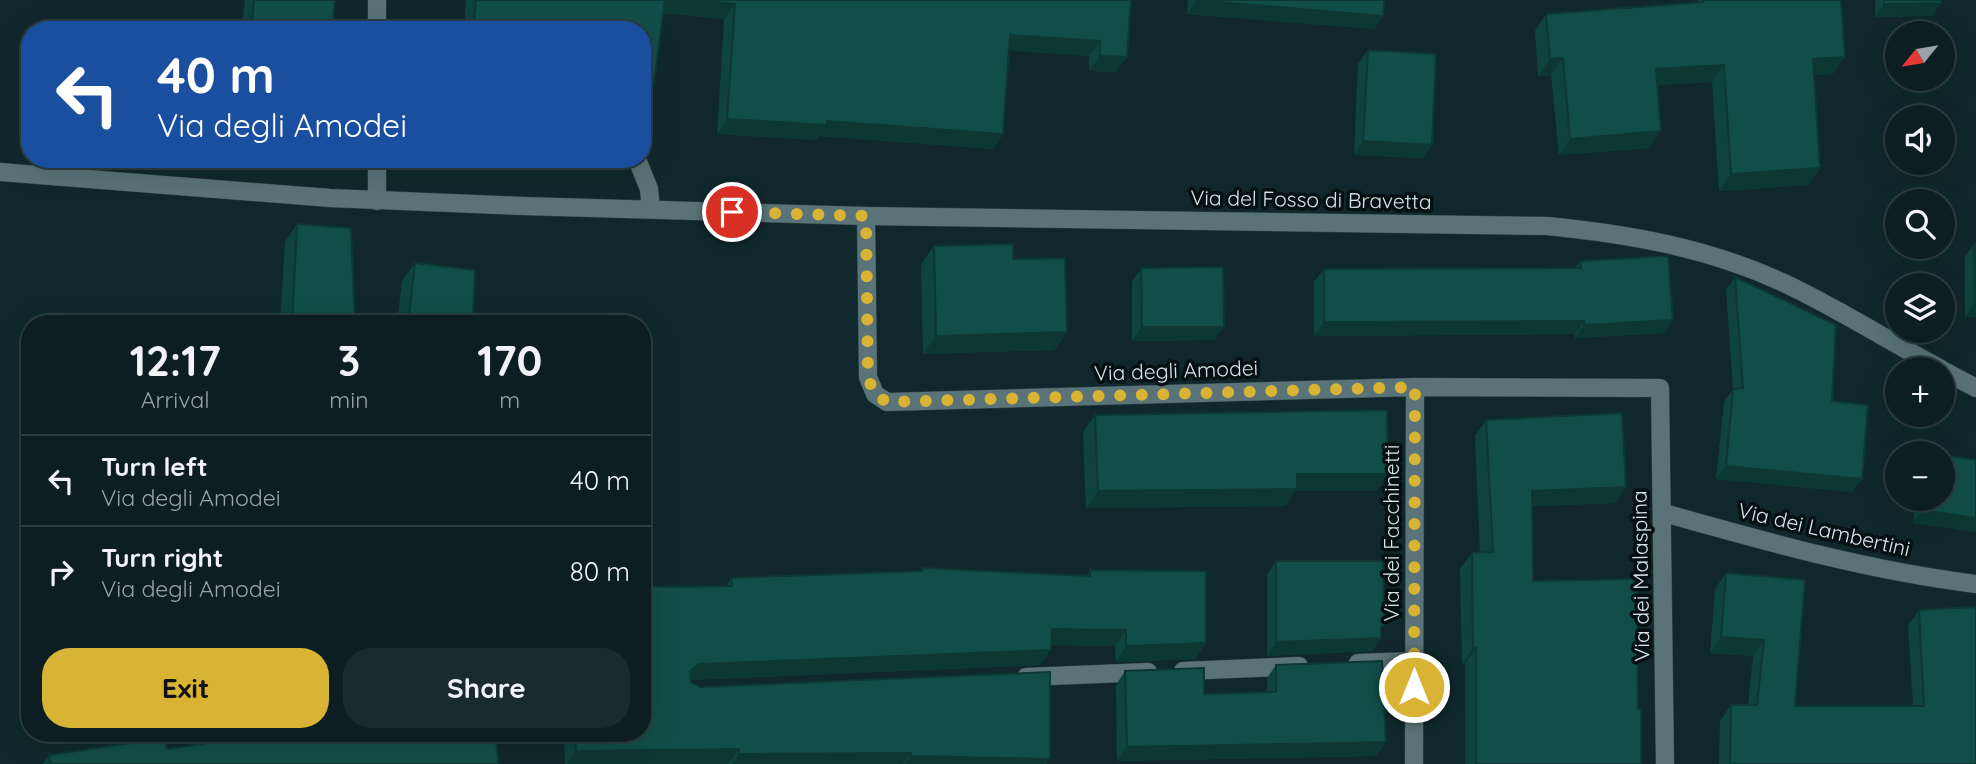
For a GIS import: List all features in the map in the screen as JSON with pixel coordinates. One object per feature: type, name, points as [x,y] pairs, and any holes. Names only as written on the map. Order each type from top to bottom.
[{"type":"street","points":[[377,0],[377,21]]},
{"type":"street","points":[[377,168],[377,201]]},
{"type":"street","points":[[640,168],[649,190],[651,209]]},
{"type":"street","name":"Via del Fosso di Bravetta","points":[[0,172],[377,201],[866,216],[1533,226],[1628,234],[1721,258],[1785,283],[1919,357]]},
{"type":"street","name":"Via degli Amodei","points":[[866,216],[868,377],[874,394],[887,402],[1415,387],[1660,388]]},
{"type":"street","name":"Via del Fosso di Bravetta","points":[[1955,377],[1976,388]]},
{"type":"street","name":"Via dei Facchinetti","points":[[1414,764],[1415,387]]},
{"type":"street","name":"Via dei Malaspina","points":[[1660,388],[1664,513],[1665,764]]},
{"type":"street","name":"Via dei Lambertini","points":[[1664,513],[1825,557],[1879,569],[1976,584]]},
{"type":"street","points":[[1344,664],[1414,661]]},
{"type":"street","points":[[1010,678],[1317,665]]},
{"type":"building","points":[[254,0],[335,0],[333,21],[252,21]]},
{"type":"building","points":[[476,0],[665,0],[654,84],[651,84],[651,21],[474,21]]},
{"type":"building","points":[[693,0],[1131,0],[1127,57],[1100,56],[1100,41],[1010,35],[1003,134],[827,121],[827,125],[727,119],[735,4]]},
{"type":"building","points":[[1196,0],[1384,0],[1383,16]]},
{"type":"building","points":[[1703,0],[1841,0],[1845,57],[1813,59],[1820,168],[1731,174],[1724,65],[1656,69],[1661,131],[1570,139],[1563,58],[1550,59],[1546,14]]},
{"type":"building","points":[[1884,0],[1941,0],[1941,3],[1884,4]]},
{"type":"building","points":[[1368,50],[1436,54],[1432,145],[1363,141]]},
{"type":"building","points":[[297,224],[351,228],[355,315],[292,315]]},
{"type":"building","points":[[1013,244],[1013,259],[1065,258],[1067,332],[936,336],[934,246]]},
{"type":"building","points":[[1976,244],[1976,303],[1974,303]]},
{"type":"building","points":[[1668,256],[1673,320],[1584,325],[1584,321],[1324,322],[1324,269],[1581,268],[1580,261]]},
{"type":"building","points":[[415,263],[475,270],[473,315],[409,315]]},
{"type":"building","points":[[1223,267],[1224,327],[1142,327],[1141,268]]},
{"type":"building","points":[[1735,277],[1836,325],[1832,401],[1868,405],[1862,479],[1726,466],[1733,389],[1743,388]]},
{"type":"building","points":[[1387,410],[1388,474],[1297,474],[1297,489],[1098,491],[1095,415]]},
{"type":"building","points":[[1622,413],[1626,487],[1532,491],[1533,581],[1637,579],[1641,764],[1476,764],[1476,648],[1473,648],[1472,553],[1493,552],[1486,420]]},
{"type":"building","points":[[1955,457],[1976,460],[1976,518],[1929,511],[1955,511]]},
{"type":"building","points":[[1276,561],[1383,561],[1384,626],[1381,626],[1381,638],[1276,642]]},
{"type":"building","points":[[923,568],[1090,576],[1090,570],[1206,571],[1206,643],[1126,646],[1126,630],[1052,629],[1051,650],[699,664],[690,671],[691,682],[700,687],[1050,672],[1050,759],[911,756],[911,753],[739,754],[739,749],[576,751],[576,742],[651,742],[651,587],[732,586],[731,578],[922,571]]},
{"type":"building","points":[[1726,573],[1805,580],[1795,706],[1924,706],[1919,610],[1976,607],[1976,764],[1730,764],[1731,705],[1757,705],[1764,640],[1721,637]]},
{"type":"building","points":[[1382,661],[1386,742],[1127,747],[1125,671],[1204,668],[1204,694],[1273,692],[1276,691],[1276,665]]},
{"type":"building","points":[[138,742],[166,742],[167,749],[213,742],[496,742],[499,764],[51,764],[49,755]]},
{"type":"route","points":[[732,212],[866,216],[868,377],[874,394],[894,404],[1415,387],[1414,687]]}]
